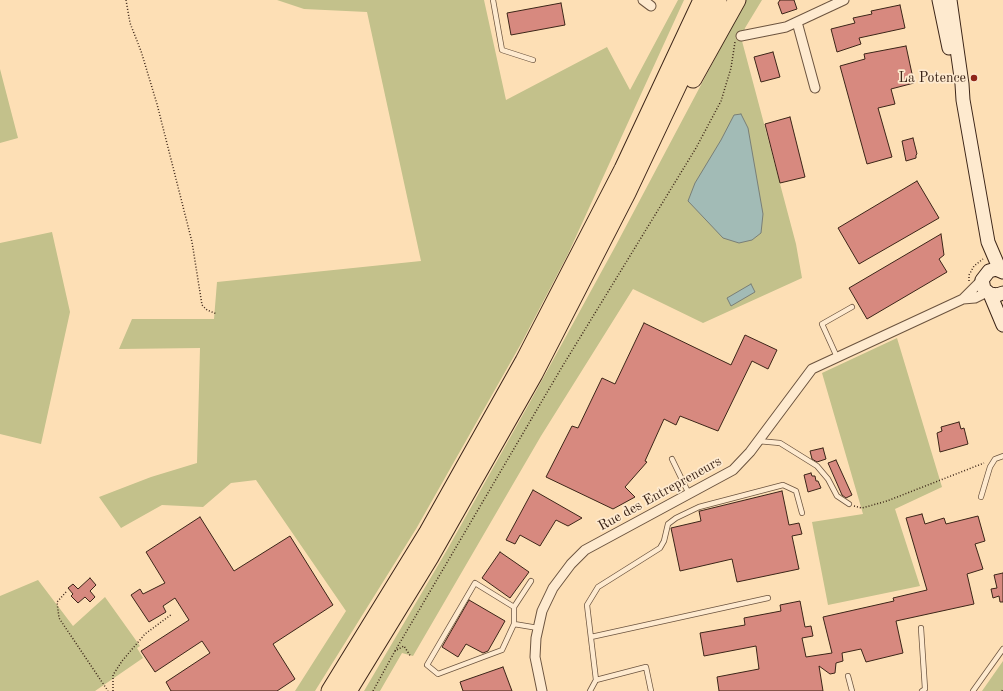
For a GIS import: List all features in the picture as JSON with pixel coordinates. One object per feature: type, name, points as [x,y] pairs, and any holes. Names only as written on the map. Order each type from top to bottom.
[{"type":"highway","points":[[680,49],[676,40],[693,0]]},
{"type":"highway","points":[[330,691],[428,532],[520,367],[616,183],[702,0]]},
{"type":"highway","points":[[348,691],[430,557],[507,424],[577,292],[661,123],[718,0]]},
{"type":"highway","points":[[661,123],[671,122],[737,0]]},
{"type":"main road","points":[[939,0],[957,88],[963,100]]},
{"type":"main road","points":[[950,0],[963,100],[988,242],[986,285],[1003,325]]},
{"type":"main road","points":[[988,242],[1001,271]]},
{"type":"main road","points":[[986,285],[992,269],[1001,271]]},
{"type":"main road","points":[[986,285],[997,295],[1003,293]]},
{"type":"street","points":[[642,0],[651,6]]},
{"type":"street","points":[[741,36],[786,27],[844,0]]},
{"type":"street","points":[[797,22],[815,88]]},
{"type":"street","name":"Rue des Entrepreneurs","points":[[542,691],[536,657],[536,638],[542,611],[553,588],[571,564],[586,550],[733,470],[758,441],[812,369],[963,299],[986,285]]},
{"type":"street","name":"Rue des Entrepreneurs","points":[[963,299],[975,298],[986,285]]},
{"type":"lane","points":[[493,0],[502,50],[533,60]]},
{"type":"lane","points":[[837,357],[822,324],[852,307]]},
{"type":"lane","points":[[758,441],[780,443],[817,466],[828,478],[837,496],[849,504]]},
{"type":"lane","points":[[981,497],[990,467],[995,459],[1003,456]]},
{"type":"lane","points":[[672,459],[690,494]]},
{"type":"lane","points":[[590,691],[596,680],[587,605],[598,587],[660,548],[664,541],[668,524],[676,518],[699,507],[783,485],[796,491],[802,514]]},
{"type":"lane","points":[[514,607],[475,583],[427,665],[438,674],[502,650],[514,624],[514,607],[531,581]]},
{"type":"lane","points":[[591,637],[768,598]]},
{"type":"lane","points":[[514,624],[538,628]]},
{"type":"lane","points":[[921,628],[924,690]]},
{"type":"lane","points":[[973,691],[1003,649]]},
{"type":"lane","points":[[596,680],[646,668],[651,691]]},
{"type":"lane","points":[[848,676],[852,691]]},
{"type":"path","points":[[126,0],[130,23],[141,51],[157,104],[187,220],[196,262],[202,305],[207,310],[218,314]]},
{"type":"path","points":[[373,691],[562,367],[696,148],[721,101],[731,68],[733,46],[736,39],[741,36]]},
{"type":"path","points":[[849,504],[862,508],[887,501],[973,466],[995,459]]},
{"type":"path","points":[[66,592],[56,602],[59,618],[108,691]]},
{"type":"path","points":[[113,691],[113,675],[122,660],[145,634],[172,614]]},
{"type":"path","points":[[395,651],[404,646],[411,657]]},
{"type":"shaded area","points":[[277,0],[484,0],[506,100],[607,47],[630,90],[678,0],[684,0],[568,254],[522,342],[416,529],[315,691],[295,691],[346,611],[256,480],[231,483],[203,507],[162,505],[121,528],[99,497],[151,477],[197,463],[200,348],[119,349],[132,319],[214,319],[217,282],[421,261],[367,12],[304,9]]},
{"type":"shaded area","points":[[746,0],[762,0],[745,28],[742,41],[796,244],[802,278],[703,323],[633,289],[541,436],[413,656],[402,653],[380,691],[364,691],[447,550],[530,402],[615,247]]},
{"type":"shaded area","points":[[0,69],[18,138],[0,143]]},
{"type":"shaded area","points":[[52,232],[70,312],[41,444],[0,434],[0,243]]},
{"type":"shaded area","points":[[897,338],[942,487],[895,509],[920,586],[828,605],[812,522],[863,514],[822,373]]},
{"type":"shaded area","points":[[38,580],[73,626],[105,597],[140,646],[137,648],[143,658],[95,691],[0,691],[0,596]]},
{"type":"shaded area","points":[[1003,661],[1003,691],[982,691]]},
{"type":"water","points":[[741,114],[748,128],[763,214],[761,233],[752,240],[739,243],[723,238],[688,201],[695,183],[734,115]]},
{"type":"water","points":[[751,284],[755,292],[731,306],[727,298]]},
{"type":"building","points":[[780,0],[794,0],[797,9],[782,14],[778,3]]},
{"type":"building","points":[[561,3],[565,25],[511,35],[507,13]]},
{"type":"building","points":[[900,5],[905,28],[859,38],[861,44],[837,52],[831,29],[855,23],[853,18],[872,14],[871,11]]},
{"type":"building","points":[[906,46],[914,83],[891,89],[895,104],[878,108],[892,157],[867,164],[840,66],[865,59],[864,54]]},
{"type":"building","points":[[773,52],[780,77],[761,82],[754,57]]},
{"type":"building","points":[[790,117],[805,177],[780,183],[765,124]]},
{"type":"building","points":[[913,138],[917,154],[916,158],[906,161],[902,141]]},
{"type":"building","points":[[917,181],[939,218],[859,264],[838,228]]},
{"type":"building","points":[[941,234],[944,255],[939,259],[947,272],[867,319],[849,288]]},
{"type":"building","points":[[644,323],[731,365],[745,335],[777,350],[768,369],[752,361],[718,431],[680,416],[676,425],[664,419],[645,461],[647,462],[625,487],[635,497],[613,509],[546,477],[572,426],[578,428],[602,378],[615,384]]},
{"type":"building","points":[[959,422],[961,429],[964,428],[968,444],[940,452],[937,433],[942,431],[941,427]]},
{"type":"building","points":[[823,448],[826,459],[817,462],[812,459],[810,451]]},
{"type":"building","points":[[836,460],[852,495],[846,498],[842,495],[828,463]]},
{"type":"building","points":[[811,473],[812,476],[815,476],[816,481],[818,481],[821,488],[808,492],[804,475]]},
{"type":"building","points":[[533,490],[582,518],[568,526],[556,520],[540,546],[520,535],[515,544],[506,540]]},
{"type":"building","points":[[782,491],[789,525],[799,523],[802,534],[792,536],[799,569],[737,582],[732,559],[680,571],[671,528],[701,521],[699,511]]},
{"type":"building","points":[[922,514],[925,524],[944,518],[946,524],[978,516],[985,541],[975,544],[983,569],[967,574],[974,604],[896,621],[903,653],[866,662],[861,649],[842,653],[843,661],[836,663],[835,673],[830,674],[819,666],[823,691],[719,691],[717,677],[759,669],[756,646],[704,656],[700,633],[745,625],[744,618],[781,611],[780,605],[800,601],[805,627],[811,626],[813,636],[802,638],[806,657],[832,653],[823,617],[894,601],[893,598],[927,590],[906,518]]},
{"type":"building","points":[[200,517],[234,571],[290,536],[333,605],[273,644],[295,679],[277,691],[171,691],[166,682],[210,653],[202,641],[155,672],[141,651],[189,620],[175,598],[163,606],[166,612],[149,622],[131,595],[140,589],[143,594],[165,583],[146,552]]},
{"type":"building","points":[[500,552],[529,572],[510,598],[482,578]]},
{"type":"building","points":[[1003,573],[1003,602],[1000,602],[999,596],[993,598],[991,589],[997,588],[994,575]]},
{"type":"building","points":[[90,578],[96,585],[90,591],[95,597],[90,602],[85,597],[78,603],[71,596],[73,594],[68,588],[73,584],[78,589]]},
{"type":"building","points":[[469,600],[505,621],[488,651],[483,653],[466,644],[458,657],[442,647]]},
{"type":"building","points":[[503,667],[512,691],[463,691],[460,682]]},
{"type":"place","name":"La Potence","points":[[974,78]]}]
